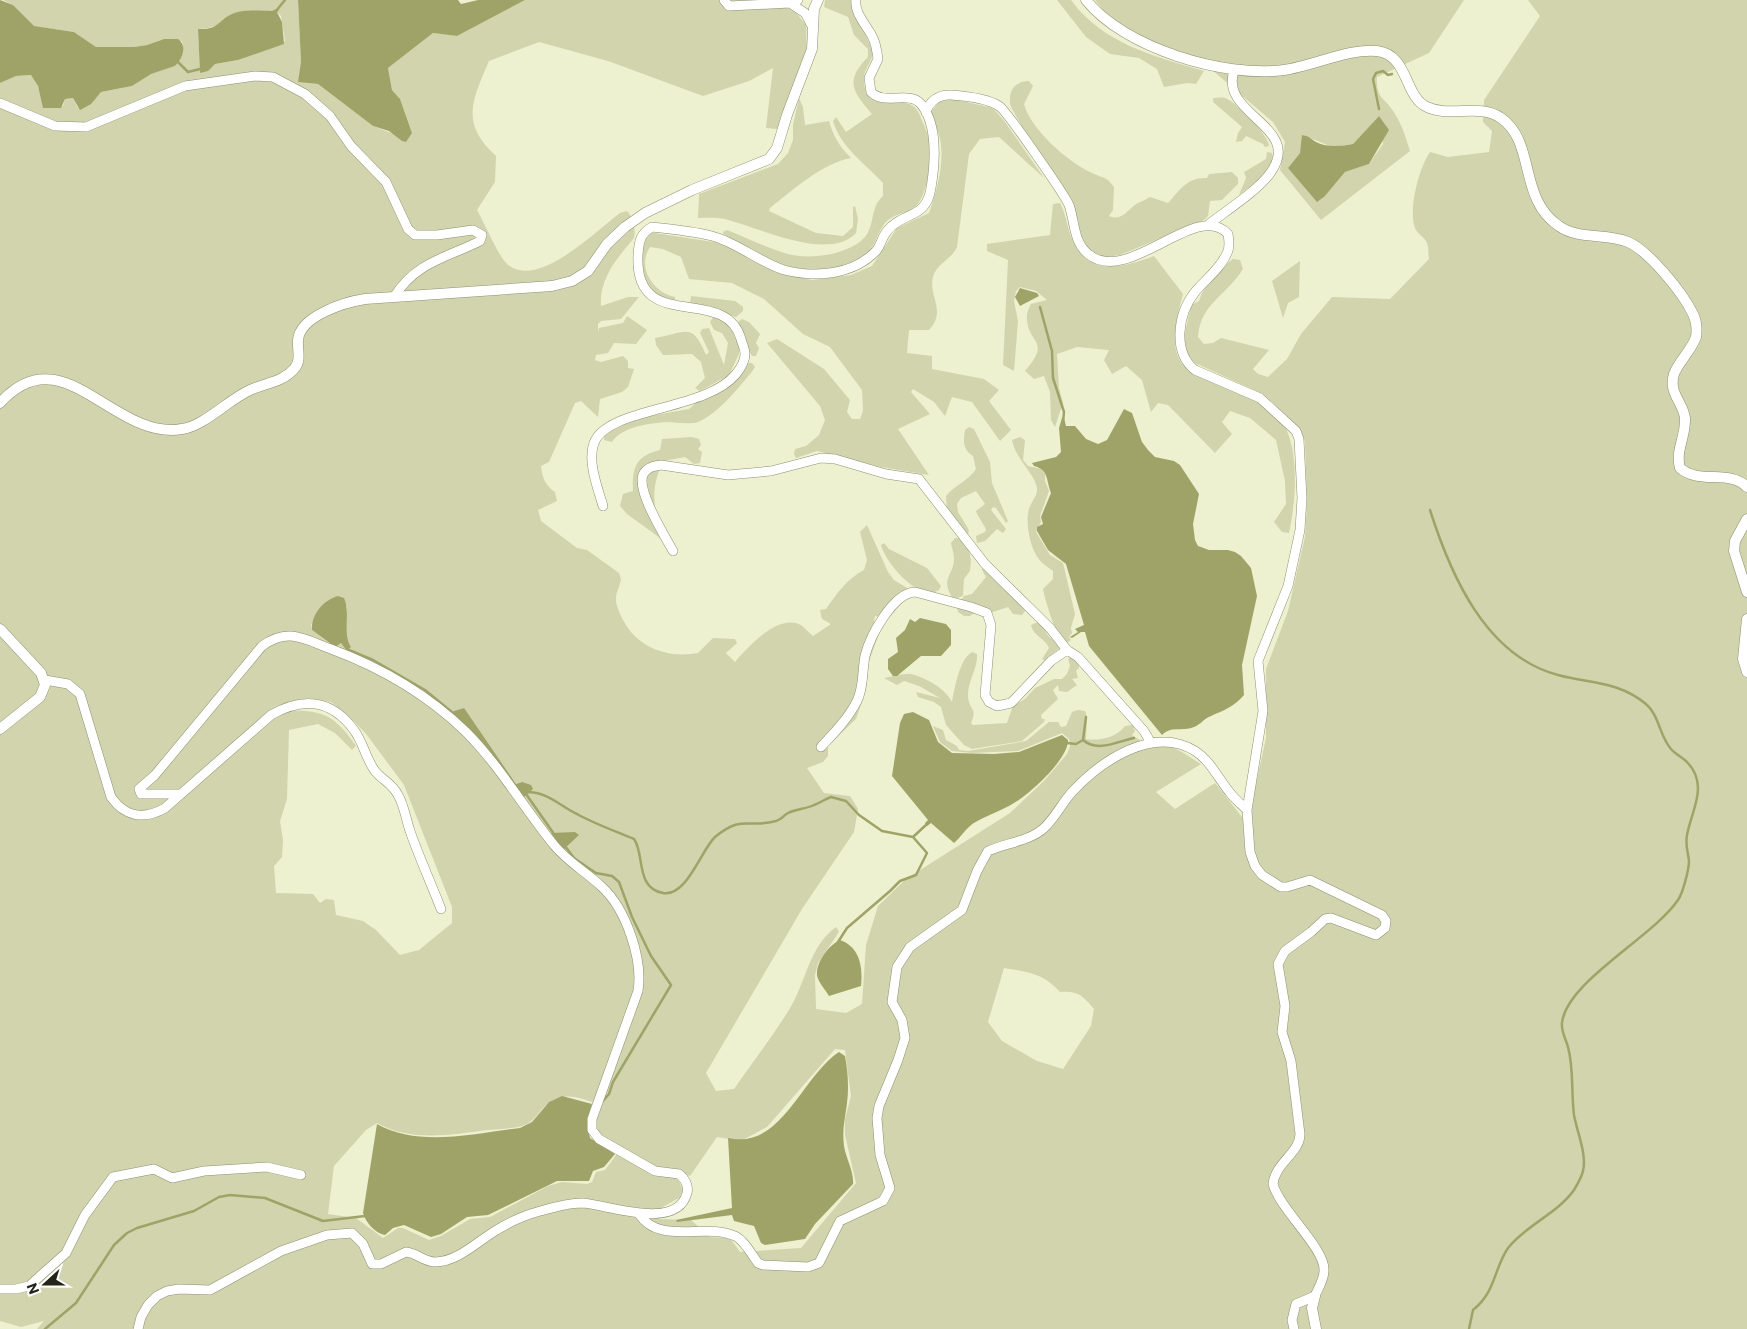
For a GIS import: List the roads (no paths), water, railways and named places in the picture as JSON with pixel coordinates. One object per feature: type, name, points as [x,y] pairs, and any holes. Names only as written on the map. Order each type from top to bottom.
[{"type":"street","points":[[724,0],[729,6],[794,2],[805,13],[813,28]]},
{"type":"street","points":[[0,403],[16,388],[25,383],[46,378],[57,379],[101,403],[152,427],[179,430],[188,428],[232,400],[251,390],[282,378],[293,370],[298,364],[298,340],[301,328],[337,305],[354,301],[394,297],[552,286],[572,281],[588,271],[607,244],[625,227],[645,213],[692,190],[769,159],[777,148],[787,115],[806,70],[812,49],[814,9],[818,0]]},
{"type":"street","points":[[603,506],[592,454],[598,436],[611,425],[692,401],[723,386],[741,368],[745,354],[739,332],[729,319],[708,311],[666,304],[654,299],[644,289],[639,277],[639,240],[644,231],[652,227],[713,236],[784,270],[821,273],[846,271],[864,262],[878,249],[887,230],[899,221],[919,212],[927,204],[936,149],[926,113],[919,102],[914,99],[882,98],[871,92],[869,78],[878,59],[872,37],[855,4],[856,0]]},
{"type":"street","points":[[1086,0],[1094,10],[1123,32],[1196,61],[1234,71],[1284,70],[1353,53],[1378,51],[1398,63],[1413,94],[1426,107],[1450,111],[1489,112],[1500,118],[1510,126],[1518,139],[1529,182],[1542,211],[1559,227],[1574,233],[1626,241],[1642,250],[1657,265],[1694,314],[1696,337],[1677,366],[1672,383],[1674,396],[1685,415],[1683,436],[1677,452],[1680,468],[1687,474],[1701,478],[1729,479],[1747,486]]},
{"type":"street","points":[[926,113],[933,100],[946,95],[971,98],[999,106],[1064,197],[1078,239],[1087,252],[1096,259],[1104,261],[1121,260],[1200,226],[1209,224],[1263,182],[1276,164],[1276,145],[1268,127],[1234,94],[1232,80],[1234,71]]},
{"type":"street","points":[[0,103],[55,126],[86,127],[185,86],[255,76],[273,77],[286,82],[305,94],[330,116],[351,146],[386,182],[408,229],[415,235],[437,235],[473,230],[482,235],[480,241],[426,264],[401,286],[394,297]]},
{"type":"street","points":[[645,213],[652,227]]},
{"type":"street","points":[[1209,224],[1223,229],[1228,234],[1228,252],[1188,303],[1182,322],[1180,339],[1184,357],[1189,365],[1199,372],[1260,398],[1296,431],[1300,447],[1302,498],[1300,530],[1288,586],[1258,661],[1263,711],[1248,810],[1252,858],[1255,866],[1275,885],[1287,887],[1310,880],[1382,915],[1386,921],[1385,928],[1376,935],[1331,918],[1325,919],[1285,951],[1278,964],[1285,1006],[1282,1032],[1289,1053],[1300,1134],[1298,1143],[1274,1176],[1273,1184],[1281,1202],[1324,1264],[1324,1272],[1312,1308],[1316,1329]]},
{"type":"street","points":[[673,551],[653,515],[642,487],[641,478],[644,472],[651,467],[661,465],[728,475],[771,471],[821,458],[834,459],[886,474],[919,479],[985,564],[1050,628],[1067,650],[1078,657],[1144,731],[1151,744]]},
{"type":"street","points":[[1747,519],[1735,541],[1734,551],[1747,592]]},
{"type":"street","points":[[821,748],[850,714],[857,700],[871,640],[898,599],[907,593],[915,592],[987,613],[991,625],[985,695],[989,702],[997,706],[1011,703],[1051,661],[1067,650]]},
{"type":"street","points":[[1747,619],[1743,659],[1747,672]]},
{"type":"street","points":[[0,629],[28,656],[45,680],[44,690],[40,697],[0,729]]},
{"type":"street","points":[[138,1329],[141,1317],[148,1305],[162,1294],[179,1289],[210,1290],[281,1251],[327,1235],[352,1233],[363,1244],[372,1264],[381,1264],[406,1252],[427,1261],[445,1261],[464,1252],[496,1230],[536,1212],[580,1203],[639,1214],[657,1214],[674,1208],[686,1198],[688,1192],[688,1184],[679,1174],[655,1170],[600,1139],[592,1130],[592,1119],[638,991],[640,966],[632,939],[610,894],[562,855],[488,757],[442,710],[406,685],[369,663],[300,638],[286,634],[279,636],[262,646],[155,775],[139,789],[141,794],[180,794]]},
{"type":"street","points":[[45,680],[68,684],[80,694],[112,797],[118,806],[135,816],[145,816],[164,808],[271,715],[286,707],[301,703],[320,704],[339,714],[355,731],[376,772],[390,781],[399,796],[410,831],[441,909]]},
{"type":"street","points":[[639,1214],[651,1226],[662,1230],[726,1233],[736,1236],[758,1263],[763,1265],[808,1267],[819,1263],[840,1221],[883,1200],[888,1194],[889,1181],[880,1155],[877,1118],[879,1106],[905,1038],[902,1020],[895,1010],[892,995],[897,967],[910,947],[962,910],[977,870],[988,851],[1035,834],[1045,828],[1072,793],[1103,764],[1128,750],[1151,744],[1172,742],[1197,752],[1231,795],[1248,810]]},
{"type":"street","points":[[0,1289],[16,1289],[29,1286],[66,1253],[85,1215],[113,1177],[154,1169],[172,1178],[204,1171],[267,1166],[301,1175]]},
{"type":"street","points":[[1294,1329],[1292,1320],[1296,1304],[1315,1296]]},
{"type":"waterway","points":[[276,11],[285,0]]},
{"type":"waterway","points":[[177,61],[188,72],[200,69]]},
{"type":"waterway","points":[[1379,109],[1373,79],[1376,73],[1383,71],[1388,75],[1392,74]]},
{"type":"waterway","points":[[1040,307],[1052,351],[1053,378],[1064,412],[1063,422]]},
{"type":"waterway","points":[[1430,510],[1449,561],[1461,586],[1491,632],[1511,650],[1533,665],[1558,675],[1615,687],[1646,704],[1654,714],[1667,744],[1694,771],[1698,788],[1686,839],[1689,861],[1680,897],[1650,929],[1612,960],[1578,992],[1567,1007],[1562,1023],[1571,1064],[1574,1115],[1584,1157],[1582,1175],[1574,1190],[1559,1206],[1515,1240],[1508,1248],[1486,1296],[1473,1310],[1469,1329]]},
{"type":"waterway","points":[[346,646],[349,650],[373,660],[425,690],[453,713]]},
{"type":"waterway","points":[[1083,740],[1086,717]]},
{"type":"waterway","points":[[1067,743],[1076,744],[1083,740],[1095,746],[1102,746],[1134,738]]},
{"type":"waterway","points":[[527,792],[548,797],[584,818],[634,839],[644,878],[654,890],[663,893],[672,892],[679,888],[693,871],[710,843],[724,830],[739,824],[776,821],[788,813],[831,797],[846,801],[859,815],[882,831],[913,837],[927,853],[916,875],[900,881],[847,928],[838,942]]},
{"type":"waterway","points":[[526,794],[554,834]]},
{"type":"waterway","points":[[913,837],[927,824]]},
{"type":"waterway","points":[[565,846],[574,858],[587,867],[596,873],[612,876],[619,882],[632,917],[651,956],[671,985],[613,1082],[609,1094],[602,1102]]},
{"type":"waterway","points":[[45,1329],[76,1303],[114,1245],[127,1233],[137,1228],[194,1211],[219,1197],[230,1195],[265,1198],[323,1221],[365,1216]]}]
